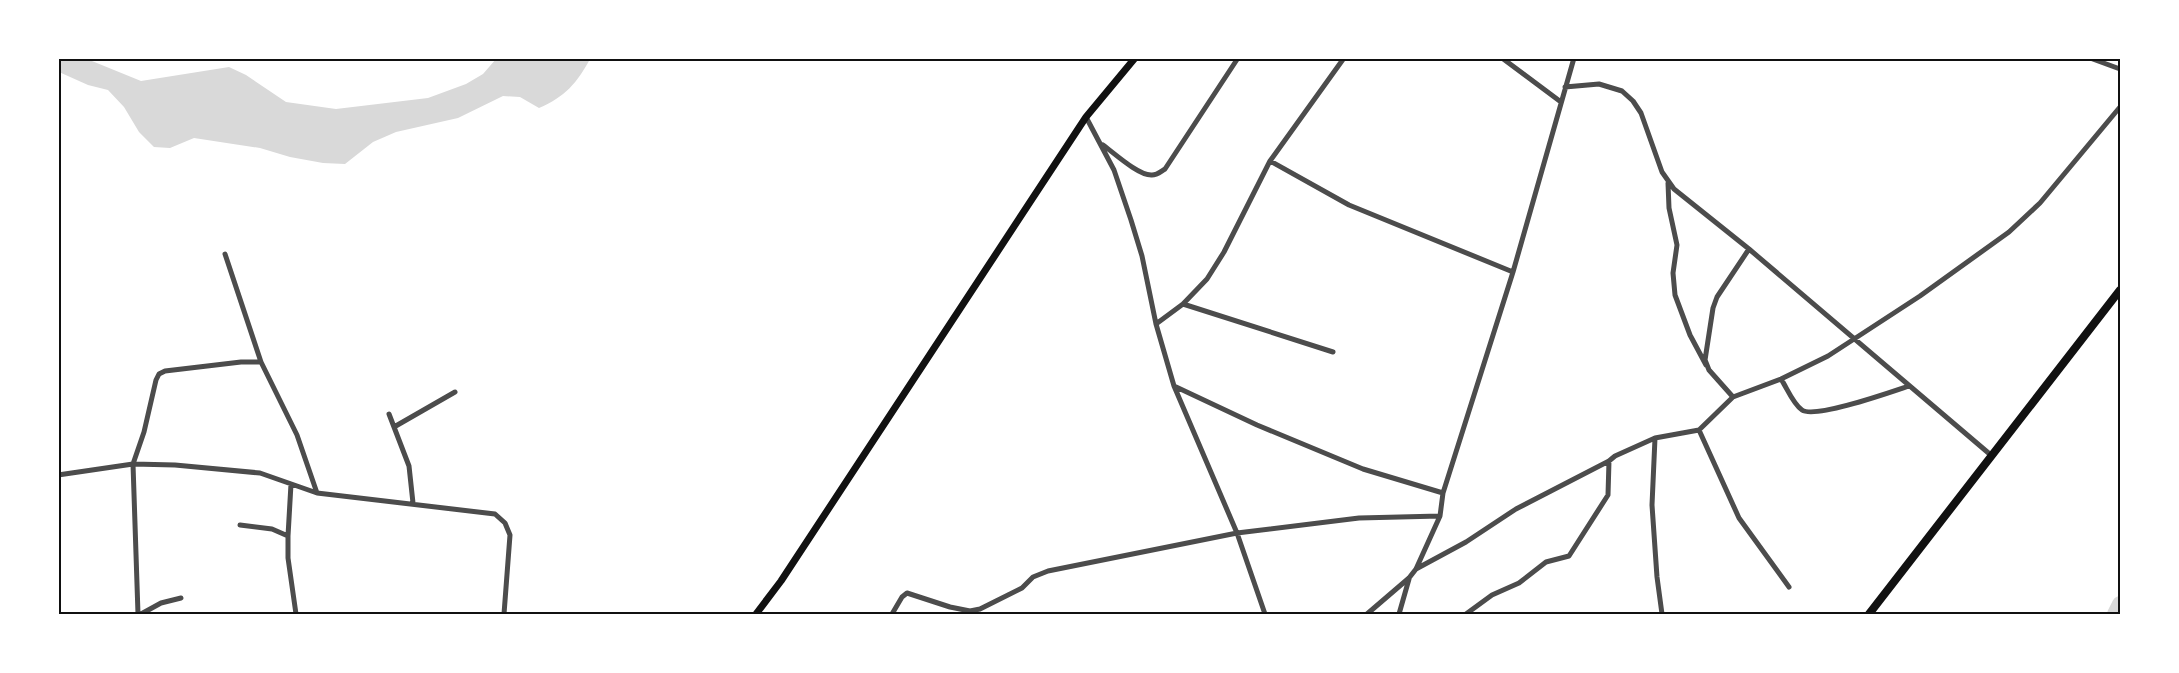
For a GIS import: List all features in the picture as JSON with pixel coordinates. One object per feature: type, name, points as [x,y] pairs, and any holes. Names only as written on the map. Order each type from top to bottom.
[{"type":"main road","points":[[756,615],[1086,117],[1135,58]]},
{"type":"main road","points":[[1869,615],[2121,290]]},
{"type":"street","points":[[1101,144],[1141,173],[1149,176],[1164,169],[1238,58]]},
{"type":"street","points":[[1156,324],[1183,304],[1207,279],[1224,252],[1270,161],[1344,58]]},
{"type":"street","points":[[1503,58],[1561,102]]},
{"type":"street","points":[[1367,615],[1409,578],[1440,516],[1443,494],[1513,272],[1574,58]]},
{"type":"street","points":[[2090,58],[2121,69]]},
{"type":"street","points":[[1565,87],[1599,84],[1622,91],[1641,113],[1662,172],[1674,189],[1749,249],[1992,456]]},
{"type":"street","points":[[1416,568],[1466,542],[1516,509],[1615,456],[1655,438],[1699,430],[1733,397],[1781,379],[1856,340],[2009,232],[2040,203],[2121,107]]},
{"type":"street","points":[[1086,117],[1114,170],[1142,256],[1156,324],[1174,386],[1237,533],[1265,615]]},
{"type":"street","points":[[1270,161],[1349,205],[1513,272]]},
{"type":"street","points":[[1668,181],[1669,207],[1677,245],[1673,273],[1675,295],[1690,334],[1706,365],[1733,397]]},
{"type":"street","points":[[1706,365],[1708,341],[1717,297],[1749,249]]},
{"type":"street","points":[[225,254],[261,362],[297,435],[317,493]]},
{"type":"street","points":[[1183,304],[1333,352]]},
{"type":"street","points":[[181,598],[161,603],[140,615],[133,464],[159,374],[165,371],[213,364],[261,362]]},
{"type":"street","points":[[1781,379],[1799,408],[1809,412],[1857,402],[1909,386]]},
{"type":"street","points":[[1174,386],[1363,469],[1443,494]]},
{"type":"street","points":[[394,427],[455,392]]},
{"type":"street","points":[[389,414],[409,466],[413,503]]},
{"type":"street","points":[[1699,430],[1739,518],[1790,587]]},
{"type":"street","points":[[1655,438],[1652,505],[1662,615]]},
{"type":"street","points":[[1466,615],[1492,595],[1519,583],[1546,562],[1569,556],[1608,495],[1609,461]]},
{"type":"street","points":[[58,476],[133,464],[175,465],[260,473],[317,493],[495,514],[506,523],[510,535],[504,615]]},
{"type":"street","points":[[291,484],[288,558],[296,615]]},
{"type":"street","points":[[892,615],[907,592],[950,607],[970,611],[980,609],[1022,588],[1034,577],[1048,571],[1237,533],[1359,518],[1440,516]]},
{"type":"street","points":[[240,525],[272,529],[288,536]]},
{"type":"street","points":[[1399,615],[1409,578]]},
{"type":"shaded area","points":[[58,59],[87,59],[141,81],[229,67],[246,75],[286,102],[336,109],[428,98],[466,84],[483,74],[496,59],[590,59],[580,75],[563,94],[539,108],[520,97],[503,96],[458,118],[396,132],[373,142],[345,164],[323,163],[290,157],[260,148],[194,138],[170,148],[154,147],[139,132],[124,107],[108,90],[88,85],[59,72]]},
{"type":"waterway","points":[[2115,614],[2120,604]]}]
